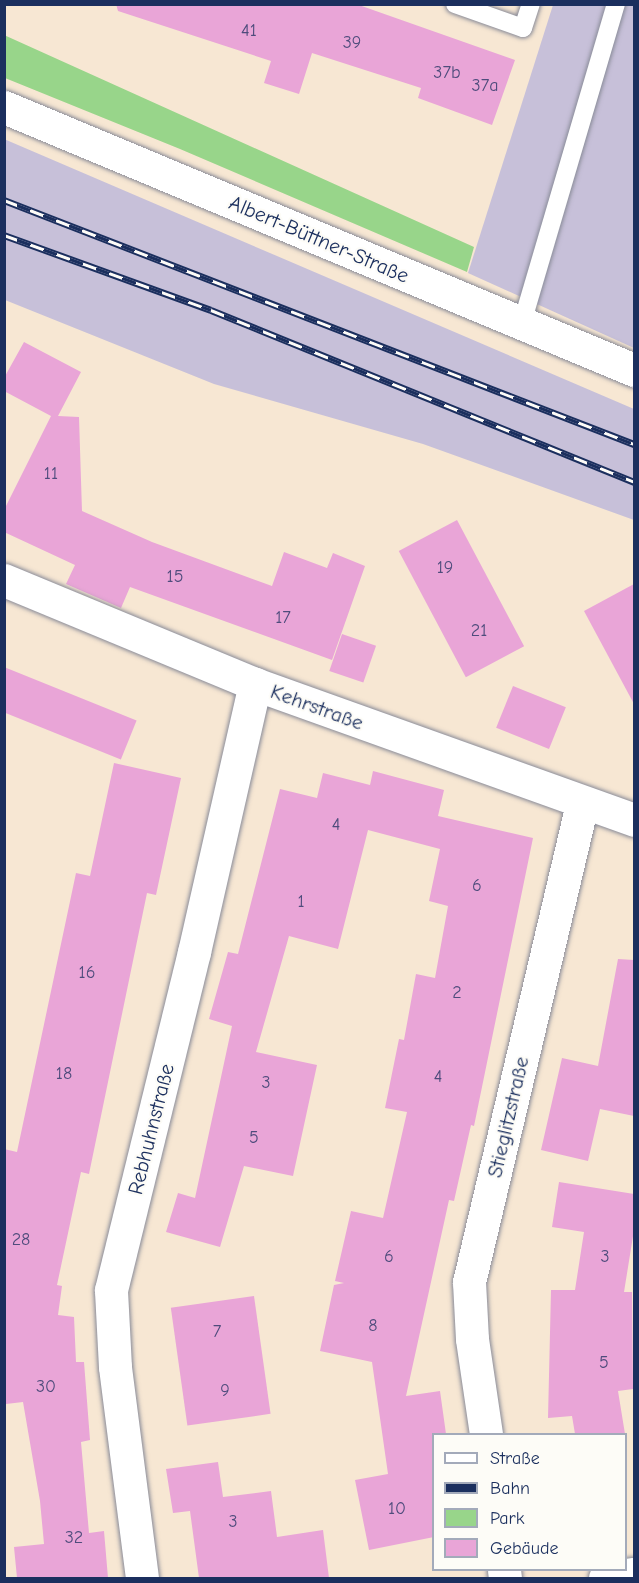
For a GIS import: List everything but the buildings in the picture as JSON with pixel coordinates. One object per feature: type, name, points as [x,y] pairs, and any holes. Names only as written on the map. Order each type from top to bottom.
[{"type":"street","name":"Albert-Büttner-Straße","points":[[4,107],[634,370]]},
{"type":"street","name":"Kehrstraße","points":[[4,580],[255,684],[634,820]]},
{"type":"street","name":"Rebhuhnstraße","points":[[142,1578],[115,1367],[111,1290],[192,963],[255,684]]},
{"type":"street","name":"Stieglitzstraße","points":[[486,1433],[472,1339],[469,1282],[582,803]]},
{"type":"street","points":[[606,1578],[634,1574]]},
{"type":"lane","points":[[455,4],[523,28],[531,4]]},
{"type":"lane","points":[[522,323],[616,4]]},
{"type":"shaded area","points":[[553,5],[634,5],[634,348],[468,273]]},
{"type":"shaded area","points":[[4,139],[634,409],[634,520],[423,444],[214,384],[5,300]]},
{"type":"green space","points":[[4,35],[474,247],[467,272],[180,149],[5,78]]},
{"type":"railway","points":[[4,200],[634,444]]},
{"type":"railway","points":[[4,235],[211,310],[634,482]]}]
